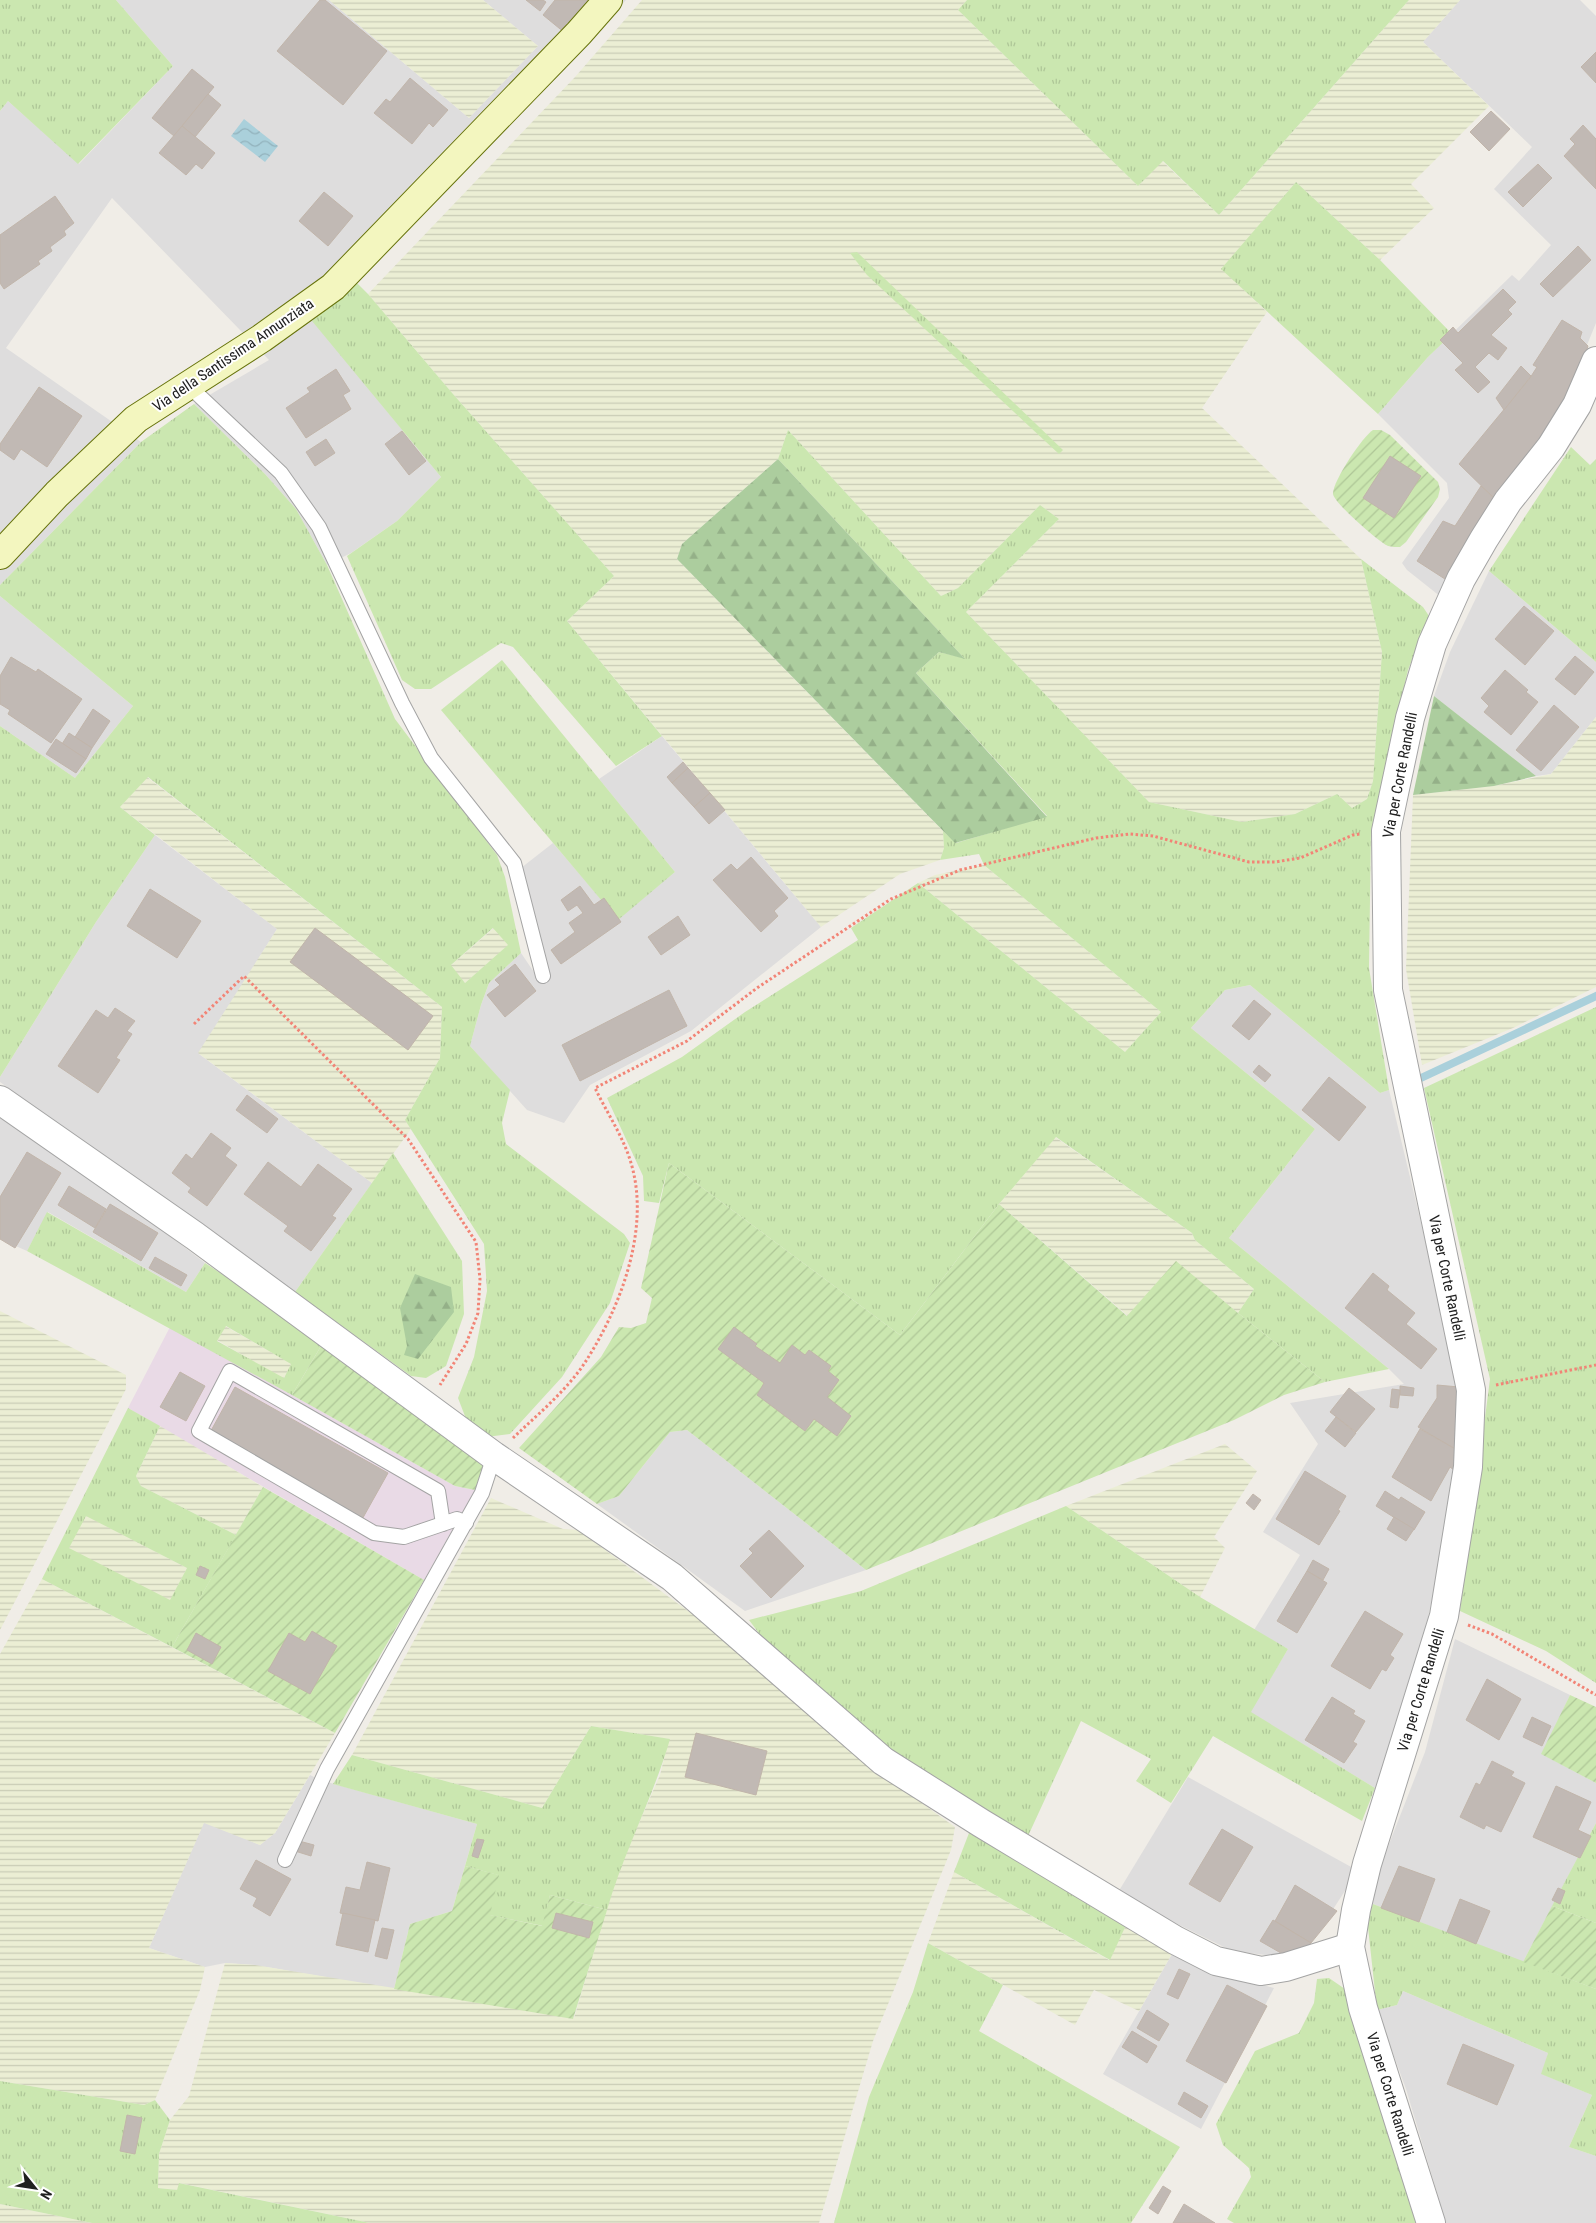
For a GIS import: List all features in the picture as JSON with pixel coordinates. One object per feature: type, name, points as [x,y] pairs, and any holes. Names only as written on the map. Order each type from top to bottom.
[{"type":"street","name":"Via della Santissima Annunziata","points":[[0,555],[58,494],[136,420],[287,322],[333,286],[566,47],[608,0]]},
{"type":"street","name":"Via per Corte Randelli","points":[[1431,2223],[1363,2008],[1350,1948],[1356,1910],[1367,1864],[1444,1616],[1468,1467],[1471,1390],[1388,990],[1386,831],[1410,718],[1432,644],[1461,579],[1484,539],[1508,501],[1552,447],[1578,405],[1596,360]]},
{"type":"street","points":[[0,1100],[195,1236],[494,1456],[672,1577],[883,1761],[981,1823],[1175,1940],[1216,1961],[1261,1971],[1286,1967],[1350,1948]]},
{"type":"lane","points":[[188,386],[281,473],[319,527],[430,758],[514,862],[543,976]]},
{"type":"lane","points":[[443,1524],[438,1491],[230,1371],[199,1430],[374,1532],[404,1537],[443,1524],[457,1519],[466,1523]]},
{"type":"lane","points":[[285,1860],[327,1769],[482,1493],[494,1456]]},
{"type":"path","points":[[494,1456],[555,1398],[583,1365],[615,1304],[634,1254],[638,1196],[631,1162],[595,1088],[687,1041],[757,988],[891,898],[960,870],[1096,838],[1130,834],[1153,836],[1248,862],[1275,862],[1300,858],[1353,834],[1386,831]]},
{"type":"path","points":[[194,1024],[244,976],[408,1139],[476,1242],[480,1280],[478,1312],[466,1344],[427,1407]]},
{"type":"path","points":[[1471,1390],[1596,1365]]},
{"type":"path","points":[[1444,1616],[1492,1634],[1596,1695]]},
{"type":"shaded area","points":[[116,0],[329,0],[469,118],[538,46],[483,0],[626,0],[548,85],[356,282],[313,321],[441,477],[397,521],[351,553],[327,565],[296,509],[265,474],[194,404],[269,360],[112,198],[6,348],[141,442],[0,585],[0,111],[8,101],[79,164],[173,66]]},
{"type":"shaded area","points":[[1460,0],[1580,0],[1596,16],[1596,323],[1562,406],[1441,597],[1407,570],[1402,563],[1449,498],[1447,483],[1378,414],[1428,357],[1512,275],[1519,281],[1551,245],[1494,189],[1532,147],[1423,42]]},
{"type":"shaded area","points":[[1489,571],[1596,662],[1596,717],[1551,774],[1536,776],[1434,696],[1450,652]]},
{"type":"shaded area","points":[[0,596],[133,706],[75,778],[0,726]]},
{"type":"shaded area","points":[[662,736],[821,927],[691,1031],[590,1085],[564,1123],[527,1110],[470,1046],[489,983],[521,953],[540,981],[521,868],[553,843],[618,919],[675,872],[599,779]]},
{"type":"shaded area","points":[[155,835],[277,929],[199,1054],[372,1183],[295,1292],[0,1082],[0,1077],[96,922]]},
{"type":"shaded area","points":[[1250,985],[1380,1093],[1389,1090],[1458,1376],[1461,1451],[1439,1565],[1416,1675],[1375,1788],[1250,1712],[1288,1649],[1254,1630],[1300,1555],[1263,1532],[1318,1444],[1290,1403],[1404,1384],[1389,1369],[1229,1238],[1315,1129],[1191,1028],[1225,990]]},
{"type":"shaded area","points":[[0,1112],[52,1146],[205,1263],[186,1292],[48,1212],[27,1251],[0,1239]]},
{"type":"shaded area","points":[[170,1327],[455,1486],[475,1490],[424,1580],[128,1408]]},
{"type":"shaded area","points":[[687,1430],[866,1570],[745,1611],[597,1504],[619,1496],[670,1432]]},
{"type":"shaded area","points":[[1455,1639],[1570,1695],[1542,1754],[1596,1783],[1596,1823],[1523,1962],[1373,1904],[1375,1880],[1425,1752]]},
{"type":"shaded area","points":[[310,1775],[320,1780],[477,1824],[452,1911],[410,1924],[394,1989],[255,1965],[225,1963],[205,1967],[149,1948],[204,1822],[260,1845],[275,1833]]},
{"type":"shaded area","points":[[1188,1777],[1353,1868],[1350,1883],[1330,1914],[1304,1940],[1274,1956],[1232,1951],[1117,1894]]},
{"type":"shaded area","points":[[1176,1947],[1234,1977],[1274,1988],[1201,2129],[1103,2074]]},
{"type":"shaded area","points":[[1403,1991],[1548,2053],[1542,2074],[1592,2095],[1569,2147],[1596,2156],[1596,2223],[1446,2223],[1406,2089],[1377,2010],[1397,2005]]},
{"type":"green space","points":[[0,0],[116,0],[173,66],[78,164],[8,101],[0,111]]},
{"type":"green space","points":[[329,0],[483,0],[538,46],[469,118]]},
{"type":"green space","points":[[642,0],[967,0],[958,10],[1138,186],[1162,161],[1219,215],[1409,0],[1460,0],[1423,42],[1489,106],[1411,184],[1434,208],[1380,260],[1296,182],[1222,269],[1267,312],[1202,408],[1361,559],[1382,652],[1373,781],[1367,799],[1352,808],[1337,794],[1295,814],[1242,822],[1149,802],[966,612],[1059,519],[1040,505],[958,588],[941,596],[788,430],[778,459],[682,544],[677,559],[943,831],[944,848],[940,860],[900,874],[821,927],[567,621],[614,576],[453,394],[368,294],[575,77]]},
{"type":"green space","points":[[967,0],[1409,0],[1219,215],[1163,161],[1138,186],[958,10]]},
{"type":"green space","points":[[1296,182],[1380,260],[1452,334],[1428,357],[1378,414],[1221,269]]},
{"type":"green space","points":[[857,252],[1063,450],[1059,454],[867,275],[850,253]]},
{"type":"green space","points":[[356,282],[614,576],[567,621],[662,736],[616,766],[513,647],[501,643],[431,689],[415,689],[402,680],[347,556],[397,521],[441,477],[312,321]]},
{"type":"green space","points":[[194,404],[265,474],[296,509],[327,565],[395,719],[497,855],[505,877],[521,953],[489,983],[470,1046],[510,1090],[502,1123],[506,1144],[624,1234],[630,1243],[610,1303],[562,1377],[510,1434],[486,1437],[468,1424],[458,1398],[474,1357],[487,1291],[484,1244],[405,1120],[440,1058],[442,1007],[148,777],[120,807],[155,835],[96,922],[0,1077],[0,726],[75,778],[133,706],[0,596],[0,585],[141,442]],"holes":[[[493,928],[508,945],[465,983],[451,965]]]},
{"type":"green space","points":[[788,430],[941,596],[958,588],[1040,505],[1059,519],[966,612],[1149,802],[1242,822],[1295,814],[1337,794],[1352,808],[1367,799],[1373,781],[1382,652],[1361,559],[1423,607],[1429,616],[1408,670],[1371,831],[1369,968],[1389,1090],[1380,1093],[1250,985],[1225,990],[1191,1028],[1315,1129],[1229,1238],[1389,1369],[1325,1382],[1238,1313],[1254,1289],[1195,1240],[1192,1233],[1056,1137],[999,1204],[900,1335],[669,1163],[659,1203],[644,1201],[643,1176],[607,1098],[682,1057],[745,1012],[858,940],[851,928],[918,883],[1125,1052],[1161,1012],[984,865],[979,854],[940,860],[944,848],[943,831],[956,843],[1047,816],[916,673],[939,652],[964,658],[778,459]]},
{"type":"green space","points":[[1373,430],[1381,430],[1390,435],[1438,482],[1440,489],[1438,497],[1406,542],[1400,547],[1388,546],[1376,537],[1348,513],[1335,499],[1333,494],[1337,480],[1349,460],[1362,441]]},
{"type":"green space","points":[[1571,447],[1590,465],[1596,459],[1596,662],[1489,571]]},
{"type":"green space","points":[[778,459],[965,659],[939,652],[916,673],[1047,817],[955,843],[677,559],[682,544]]},
{"type":"green space","points":[[502,660],[675,872],[618,920],[441,710]]},
{"type":"green space","points":[[1434,696],[1536,776],[1494,786],[1413,795]]},
{"type":"green space","points":[[1596,717],[1596,987],[1513,1028],[1422,1065],[1406,969],[1413,795],[1494,786],[1551,774]]},
{"type":"green space","points":[[147,777],[442,1007],[440,1058],[405,1120],[411,1129],[372,1183],[198,1053],[277,929],[120,807]]},
{"type":"green space","points":[[984,865],[1161,1012],[1125,1052],[918,883],[935,875]]},
{"type":"green space","points":[[494,928],[509,945],[465,983],[450,966]]},
{"type":"green space","points":[[1596,1007],[1596,1683],[1546,1651],[1460,1611],[1490,1379],[1424,1088]]},
{"type":"green space","points":[[1055,1137],[1192,1233],[1195,1240],[1254,1289],[1238,1313],[1176,1262],[1128,1316],[999,1204]]},
{"type":"green space","points":[[393,1153],[462,1261],[464,1314],[446,1366],[426,1378],[411,1376],[295,1292]]},
{"type":"green space","points":[[669,1163],[900,1335],[999,1204],[1127,1316],[1176,1261],[1325,1382],[1284,1395],[1234,1420],[866,1570],[687,1430],[670,1432],[619,1496],[597,1504],[519,1448],[601,1357],[619,1327],[631,1328],[646,1323],[652,1298],[641,1288]]},
{"type":"green space","points":[[47,1212],[186,1292],[205,1263],[324,1341],[292,1395],[27,1251]],"holes":[[[226,1326],[291,1364],[284,1378],[217,1341]]]},
{"type":"green space","points":[[415,1274],[451,1287],[454,1312],[418,1359],[404,1355],[407,1346],[400,1308]]},
{"type":"green space","points":[[0,1311],[126,1375],[126,1389],[0,1630]]},
{"type":"green space","points":[[225,1326],[292,1364],[283,1379],[217,1340]]},
{"type":"green space","points":[[324,1341],[482,1454],[484,1469],[475,1490],[455,1486],[292,1395]]},
{"type":"green space","points":[[128,1408],[160,1426],[136,1476],[141,1486],[236,1535],[172,1647],[42,1579]],"holes":[[[86,1516],[187,1568],[170,1600],[69,1548]]]},
{"type":"green space","points":[[160,1426],[263,1487],[236,1535],[141,1486],[136,1476]]},
{"type":"green space","points":[[1225,1444],[1257,1471],[1214,1537],[1225,1548],[1200,1597],[1066,1506]]},
{"type":"green space","points":[[263,1487],[424,1580],[335,1733],[172,1647]]},
{"type":"green space","points":[[491,1498],[563,1529],[578,1530],[711,1628],[870,1766],[955,1827],[951,1850],[873,2041],[819,2223],[370,2223],[180,2183],[177,2190],[158,2188],[159,2154],[170,2120],[189,2096],[225,1963],[255,1965],[574,2018],[618,1871],[660,1775],[669,1739],[591,1726],[542,1808],[352,1755]]},
{"type":"green space","points":[[1066,1506],[1200,1597],[1288,1649],[1251,1712],[1375,1788],[1362,1821],[1213,1736],[1171,1803],[1136,1781],[1151,1759],[1081,1721],[1028,1836],[884,1748],[761,1636],[749,1620],[861,1591]]},
{"type":"green space","points":[[85,1515],[187,1568],[170,1601],[68,1548]]},
{"type":"green space","points":[[42,1579],[335,1733],[275,1833],[260,1845],[204,1823],[149,1948],[205,1967],[200,1990],[155,2100],[144,2105],[0,2081],[0,1654]]},
{"type":"green space","points":[[1570,1695],[1596,1707],[1596,1783],[1541,1754]]},
{"type":"green space","points":[[591,1726],[670,1739],[607,1910],[550,1895],[543,1926],[489,1915],[498,1875],[465,1866],[477,1824],[333,1784],[352,1755],[542,1808]]},
{"type":"green space","points":[[1596,1823],[1596,1923],[1552,1906]]},
{"type":"green space","points":[[969,1833],[1127,1923],[1110,1960],[954,1872]]},
{"type":"green space","points":[[465,1866],[499,1875],[490,1915],[542,1926],[550,1895],[607,1910],[573,2019],[394,1989],[410,1924],[452,1911]]},
{"type":"green space","points":[[954,1872],[1109,1960],[1127,1923],[1176,1947],[1139,2011],[1094,1990],[1075,2025],[928,1943]]},
{"type":"green space","points":[[1373,1904],[1596,1989],[1596,2156],[1569,2147],[1592,2095],[1541,2074],[1548,2053],[1403,1991],[1397,2005],[1377,2010],[1367,1918]]},
{"type":"green space","points":[[1552,1906],[1596,1923],[1596,1989],[1523,1962]]},
{"type":"green space","points":[[928,1943],[1003,1985],[979,2031],[1180,2147],[1131,2223],[834,2223],[869,2097],[913,1992]]},
{"type":"green space","points":[[1329,1978],[1345,1989],[1418,2223],[1234,2223],[1227,2219],[1251,2177],[1249,2168],[1223,2145],[1216,2124],[1255,2051],[1299,2033],[1314,2003],[1317,1979]]},
{"type":"green space","points":[[0,2081],[144,2105],[155,2100],[170,2120],[159,2154],[158,2188],[177,2190],[179,2183],[370,2223],[92,2223],[0,2204]]},
{"type":"green space","points":[[0,2204],[92,2223],[0,2223]]},
{"type":"water","points":[[244,119],[278,146],[265,162],[231,136]]},
{"type":"building","points":[[320,0],[325,0],[387,51],[343,105],[277,51]]},
{"type":"building","points":[[526,0],[543,0],[546,2],[540,11]]},
{"type":"building","points":[[555,0],[591,0],[565,33],[543,15]]},
{"type":"building","points":[[1596,52],[1596,83],[1581,67]]},
{"type":"building","points":[[192,69],[214,87],[174,136],[152,118]]},
{"type":"building","points":[[410,78],[448,110],[433,127],[429,123],[412,144],[374,113],[386,99],[390,102]]},
{"type":"building","points":[[208,94],[221,105],[195,137],[182,126]]},
{"type":"building","points":[[1491,111],[1510,129],[1489,151],[1470,132]]},
{"type":"building","points":[[1583,125],[1596,139],[1596,189],[1564,156],[1575,144],[1570,139]]},
{"type":"building","points":[[182,126],[215,153],[202,169],[196,164],[186,175],[159,153]]},
{"type":"building","points":[[1538,164],[1552,178],[1523,207],[1508,192]]},
{"type":"building","points":[[324,192],[353,216],[328,246],[299,221]]},
{"type":"building","points":[[55,196],[74,223],[64,231],[66,235],[50,247],[52,251],[38,261],[40,264],[4,289],[0,283],[0,235]]},
{"type":"building","points":[[1578,246],[1591,260],[1553,297],[1540,284]]},
{"type":"building","points":[[1503,289],[1516,302],[1508,310],[1512,314],[1491,335],[1507,348],[1498,360],[1489,353],[1475,367],[1490,382],[1478,393],[1455,370],[1463,363],[1440,340],[1453,327],[1458,333]]},
{"type":"building","points":[[1562,320],[1582,332],[1580,338],[1588,346],[1577,377],[1559,409],[1563,411],[1497,501],[1459,464],[1530,378],[1537,367],[1533,365]]},
{"type":"building","points":[[1521,366],[1531,376],[1504,410],[1496,398]]},
{"type":"building","points":[[336,369],[350,391],[343,395],[351,409],[306,438],[286,408],[310,392],[307,388]]},
{"type":"building","points":[[39,387],[82,416],[47,467],[21,449],[14,460],[0,450],[0,444]]},
{"type":"building","points":[[402,431],[426,461],[409,475],[385,444]]},
{"type":"building","points":[[326,439],[335,453],[315,466],[306,452]]},
{"type":"building","points":[[1390,456],[1421,476],[1394,518],[1363,498]]},
{"type":"building","points":[[1481,486],[1497,501],[1448,581],[1417,561],[1443,521],[1455,526]]},
{"type":"building","points":[[1524,606],[1554,631],[1525,665],[1495,639]]},
{"type":"building","points":[[1575,656],[1594,672],[1575,695],[1555,679]]},
{"type":"building","points":[[11,657],[36,672],[38,669],[82,699],[51,743],[8,714],[10,710],[0,704],[0,676]]},
{"type":"building","points":[[1505,670],[1528,690],[1526,692],[1538,702],[1511,735],[1484,712],[1489,706],[1481,698]]},
{"type":"building","points":[[1554,705],[1579,727],[1541,771],[1516,750]]},
{"type":"building","points":[[93,709],[110,721],[92,748],[75,737]]},
{"type":"building","points":[[69,733],[92,748],[86,759],[62,744]]},
{"type":"building","points":[[56,739],[86,759],[76,773],[46,754]]},
{"type":"building","points":[[683,762],[688,768],[672,783],[667,777]]},
{"type":"building","points":[[688,768],[710,793],[694,807],[672,783]]},
{"type":"building","points":[[710,793],[725,810],[709,824],[694,807]]},
{"type":"building","points":[[751,857],[788,898],[774,911],[778,916],[761,932],[713,880],[731,864],[737,870]]},
{"type":"building","points":[[580,886],[594,905],[604,898],[621,922],[561,964],[551,950],[575,932],[569,923],[583,913],[577,905],[568,911],[561,900]]},
{"type":"building","points":[[150,889],[201,921],[177,958],[127,926]]},
{"type":"building","points":[[678,916],[690,935],[661,955],[648,937]]},
{"type":"building","points":[[315,928],[433,1016],[408,1050],[290,962]]},
{"type":"building","points":[[515,964],[536,991],[505,1017],[487,995],[500,985],[495,980]]},
{"type":"building","points":[[669,990],[687,1026],[580,1081],[562,1045]]},
{"type":"building","points":[[1254,1000],[1271,1014],[1249,1040],[1232,1026]]},
{"type":"building","points":[[115,1008],[135,1021],[127,1031],[132,1034],[116,1058],[120,1060],[98,1093],[58,1066],[96,1010],[108,1018]]},
{"type":"building","points":[[1259,1065],[1271,1075],[1265,1082],[1253,1072]]},
{"type":"building","points":[[1329,1077],[1366,1107],[1339,1141],[1302,1110]]},
{"type":"building","points":[[247,1095],[278,1119],[267,1133],[236,1110]]},
{"type":"building","points":[[211,1133],[231,1148],[225,1156],[237,1165],[207,1206],[188,1192],[191,1188],[172,1173],[186,1154],[192,1159]]},
{"type":"building","points":[[27,1152],[61,1173],[15,1248],[0,1239],[0,1197]]},
{"type":"building","points":[[268,1162],[301,1187],[318,1164],[352,1189],[332,1216],[336,1218],[311,1251],[284,1231],[288,1226],[244,1194]]},
{"type":"building","points":[[69,1186],[106,1209],[95,1228],[58,1205]]},
{"type":"building","points":[[110,1204],[158,1233],[141,1261],[93,1232]]},
{"type":"building","points":[[155,1257],[187,1275],[181,1286],[149,1268]]},
{"type":"building","points":[[1373,1273],[1389,1286],[1387,1290],[1415,1313],[1406,1324],[1437,1349],[1421,1369],[1345,1308]]},
{"type":"building","points":[[734,1327],[757,1344],[755,1346],[780,1363],[792,1345],[805,1355],[809,1350],[831,1366],[828,1371],[839,1380],[827,1397],[851,1416],[837,1436],[814,1419],[805,1431],[757,1395],[764,1383],[718,1349]]},
{"type":"building","points":[[180,1372],[205,1386],[186,1421],[160,1407]]},
{"type":"building","points":[[1437,1385],[1459,1387],[1457,1450],[1418,1427],[1437,1398]]},
{"type":"building","points":[[1400,1386],[1414,1388],[1413,1396],[1400,1395]]},
{"type":"building","points":[[235,1387],[388,1473],[360,1523],[207,1438]]},
{"type":"building","points":[[1349,1388],[1375,1409],[1356,1432],[1330,1412]]},
{"type":"building","points":[[1392,1389],[1400,1390],[1398,1408],[1390,1407]]},
{"type":"building","points":[[1336,1417],[1356,1433],[1345,1447],[1325,1431]]},
{"type":"building","points":[[1420,1429],[1457,1450],[1454,1470],[1450,1467],[1431,1501],[1392,1477]]},
{"type":"building","points":[[1305,1471],[1346,1496],[1338,1510],[1340,1511],[1319,1545],[1276,1519]]},
{"type":"building","points":[[1385,1491],[1399,1500],[1401,1497],[1425,1512],[1414,1530],[1376,1506]]},
{"type":"building","points":[[1253,1494],[1261,1500],[1254,1510],[1246,1503]]},
{"type":"building","points":[[1394,1517],[1414,1529],[1406,1541],[1387,1529]]},
{"type":"building","points":[[769,1530],[804,1566],[771,1598],[740,1566],[753,1553],[749,1549]]},
{"type":"building","points":[[1313,1560],[1329,1569],[1323,1580],[1307,1571]]},
{"type":"building","points":[[200,1566],[209,1570],[205,1579],[196,1575]]},
{"type":"building","points":[[1307,1571],[1327,1583],[1297,1633],[1277,1621]]},
{"type":"building","points":[[1365,1611],[1403,1634],[1390,1655],[1394,1658],[1386,1671],[1382,1669],[1370,1689],[1331,1666]]},
{"type":"building","points":[[312,1631],[337,1646],[310,1694],[268,1671],[289,1633],[305,1642]]},
{"type":"building","points":[[196,1633],[221,1647],[212,1664],[187,1650]]},
{"type":"building","points":[[1487,1679],[1521,1699],[1499,1740],[1466,1720]]},
{"type":"building","points":[[1332,1697],[1355,1711],[1353,1714],[1365,1721],[1353,1742],[1357,1744],[1344,1763],[1305,1740]]},
{"type":"building","points":[[1532,1717],[1551,1726],[1542,1746],[1523,1737]]},
{"type":"building","points":[[696,1733],[767,1751],[756,1795],[685,1777]]},
{"type":"building","points":[[1492,1761],[1514,1772],[1511,1776],[1525,1783],[1501,1832],[1486,1825],[1484,1829],[1460,1817],[1476,1783],[1480,1785]]},
{"type":"building","points":[[1556,1786],[1591,1802],[1578,1830],[1591,1836],[1580,1858],[1533,1837]]},
{"type":"building","points":[[1222,1829],[1253,1847],[1220,1902],[1189,1884]]},
{"type":"building","points":[[477,1839],[484,1840],[478,1858],[472,1856]]},
{"type":"building","points":[[299,1841],[314,1845],[311,1856],[295,1851]]},
{"type":"building","points":[[256,1860],[291,1879],[270,1916],[253,1906],[257,1898],[240,1889]]},
{"type":"building","points":[[367,1862],[390,1868],[378,1921],[340,1913],[346,1887],[360,1890]]},
{"type":"building","points":[[1399,1866],[1435,1879],[1419,1922],[1381,1908]]},
{"type":"building","points":[[1295,1885],[1337,1911],[1311,1943],[1275,1921]]},
{"type":"building","points":[[1558,1888],[1565,1891],[1560,1904],[1552,1900]]},
{"type":"building","points":[[1460,1899],[1490,1911],[1476,1944],[1447,1932]]},
{"type":"building","points":[[343,1913],[375,1920],[368,1952],[336,1945]]},
{"type":"building","points":[[556,1913],[593,1922],[589,1938],[552,1928]]},
{"type":"building","points":[[1273,1920],[1311,1943],[1293,1960],[1260,1941]]},
{"type":"building","points":[[382,1928],[394,1930],[387,1959],[375,1956]]},
{"type":"building","points":[[1179,1969],[1190,1974],[1178,1999],[1167,1994]]},
{"type":"building","points":[[1227,1985],[1267,2006],[1226,2083],[1186,2061]]},
{"type":"building","points":[[1147,2010],[1169,2024],[1159,2041],[1137,2028]]},
{"type":"building","points":[[1132,2031],[1157,2046],[1147,2063],[1122,2047]]},
{"type":"building","points":[[1463,2044],[1514,2065],[1497,2105],[1447,2084]]},
{"type":"building","points":[[1184,2092],[1208,2106],[1201,2118],[1178,2104]]},
{"type":"building","points":[[127,2115],[142,2118],[135,2154],[120,2151]]},
{"type":"building","points":[[1163,2186],[1171,2191],[1158,2214],[1149,2208]]},
{"type":"building","points":[[1184,2204],[1215,2223],[1173,2223]]},
{"type":"waterway","points":[[1421,1078],[1596,996]]}]
